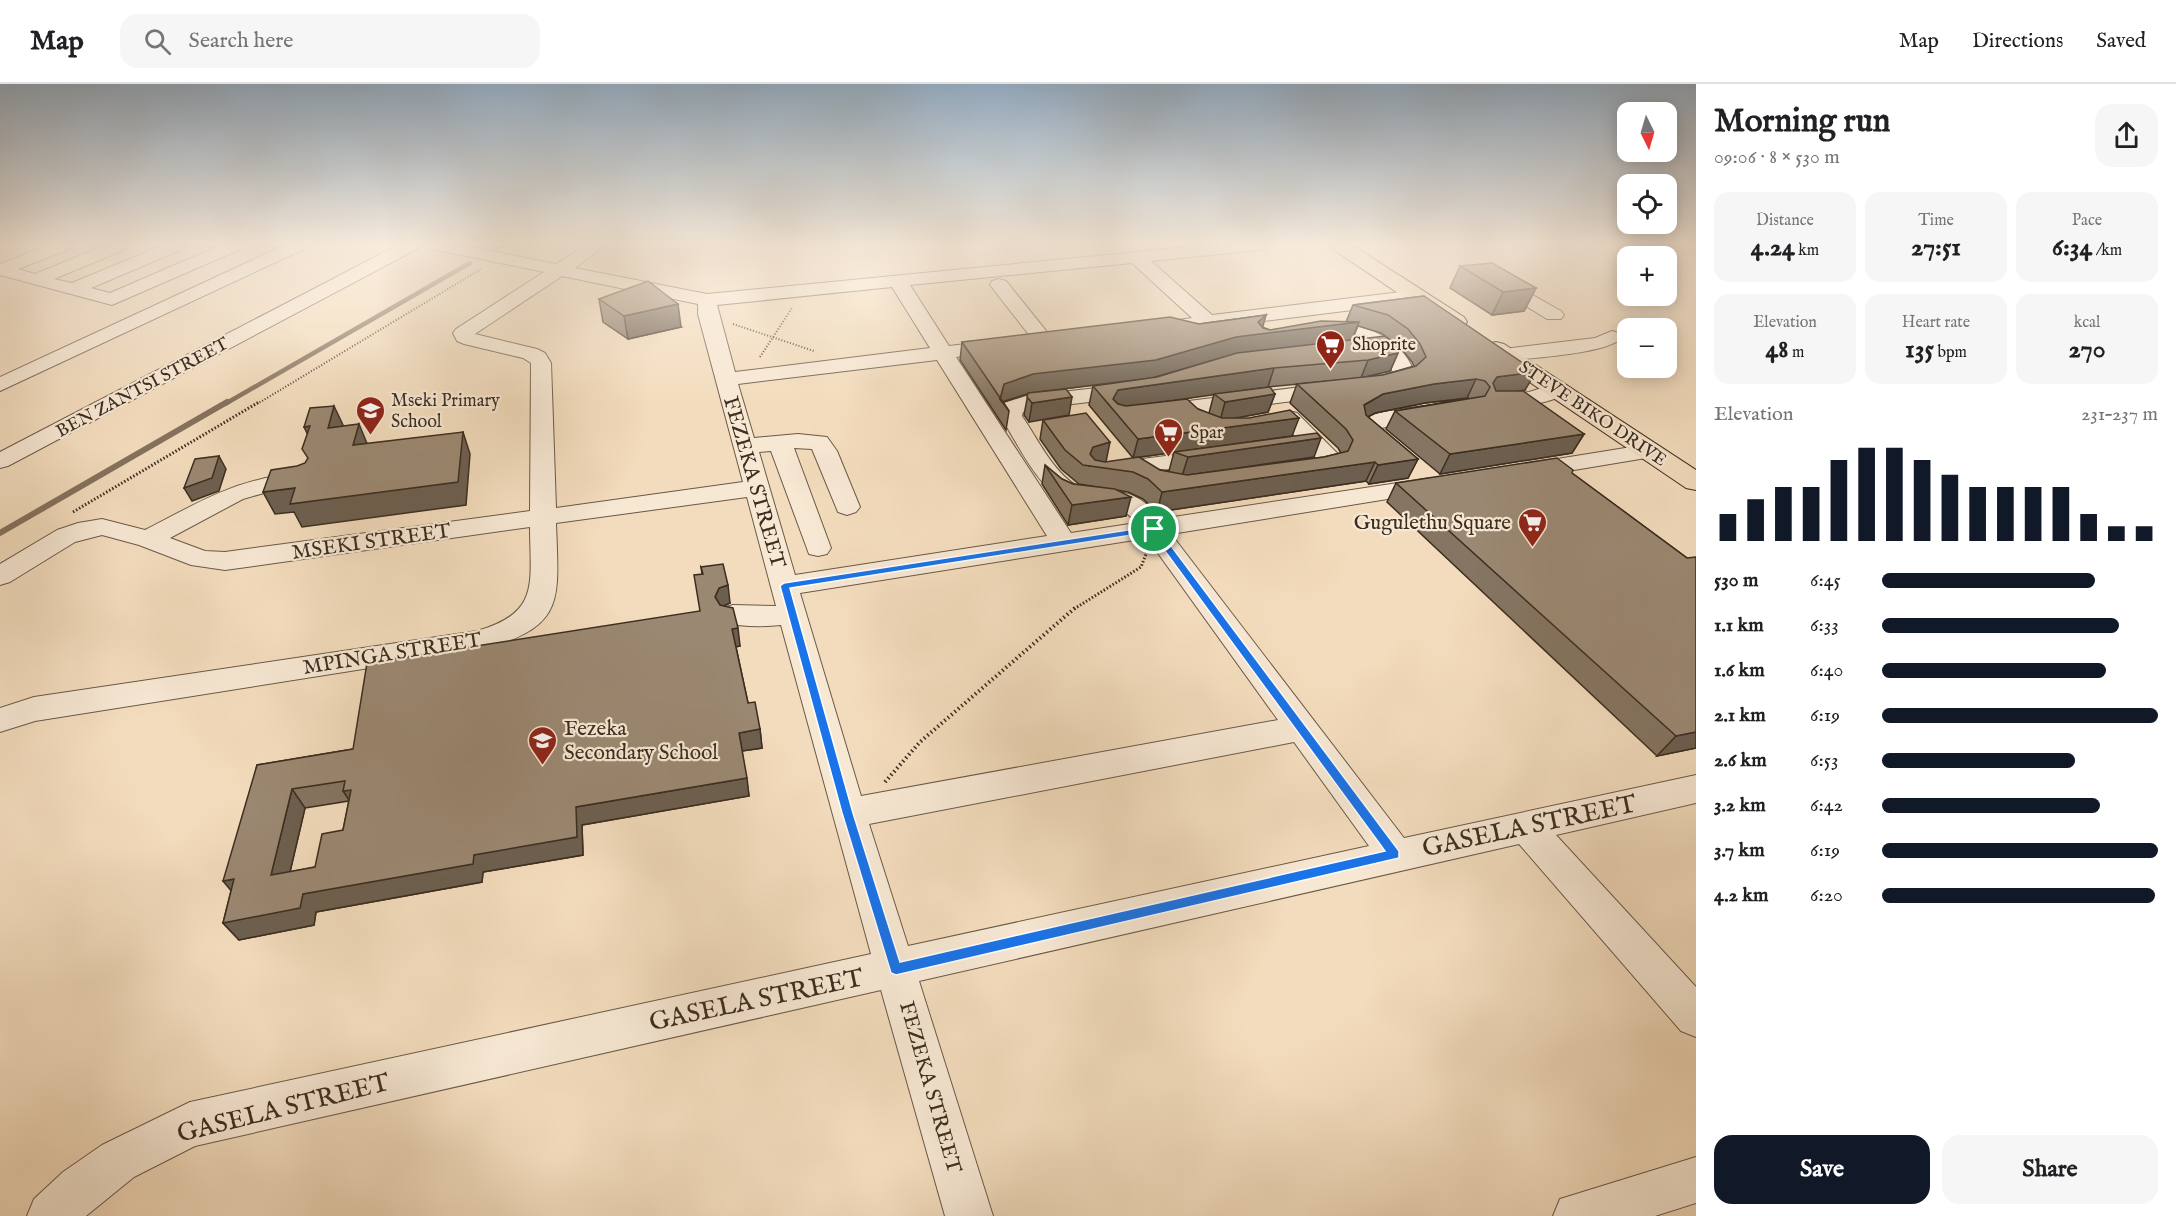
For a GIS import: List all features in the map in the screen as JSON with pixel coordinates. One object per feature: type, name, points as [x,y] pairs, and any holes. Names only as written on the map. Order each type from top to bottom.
[{"type":"main road","name":"STEVE BIKO DRIVE","points":[[1420,298],[1696,482]]},
{"type":"street","points":[[0,385],[186,298]]},
{"type":"street","name":"BEN ZANTSI STREET","points":[[0,461],[310,298]]},
{"type":"street","name":"MPINGA STREET","points":[[0,720],[34,709],[477,641],[503,633],[527,619],[537,609],[543,594],[540,359],[530,353],[471,340],[463,335],[471,326],[515,298]]},
{"type":"street","points":[[666,298],[717,311],[799,298]]},
{"type":"street","points":[[910,298],[943,353],[1064,542]]},
{"type":"street","points":[[1009,298],[1044,341]]},
{"type":"street","points":[[1181,298],[1208,322]]},
{"type":"street","points":[[1526,298],[1554,315]]},
{"type":"street","points":[[1138,330],[1232,319],[1276,325],[1425,301]]},
{"type":"street","name":"FEZEKA STREET","points":[[717,311],[708,314],[726,379],[848,813],[969,1216]]},
{"type":"street","points":[[1133,415],[1376,384],[1404,376],[1403,366],[1396,356],[1365,333],[1348,329],[1293,336]]},
{"type":"street","points":[[726,379],[1067,338]]},
{"type":"street","points":[[1504,355],[1599,338]]},
{"type":"street","points":[[1334,351],[1382,345]]},
{"type":"street","points":[[1150,388],[1026,403],[1012,408],[1011,416],[1033,430],[1060,487],[1076,495],[1119,498],[1130,503],[1152,538],[1301,728],[1395,854]]},
{"type":"street","points":[[1496,403],[1540,396],[1558,390]]},
{"type":"street","points":[[1268,396],[1279,420],[1316,442],[1331,460],[1330,463],[1272,473]]},
{"type":"street","points":[[1070,397],[1088,421]]},
{"type":"street","points":[[1187,407],[1207,427]]},
{"type":"street","points":[[733,615],[765,617],[788,599],[1064,542],[1152,538],[1445,483],[1371,432],[1368,425],[1384,419],[1455,409]]},
{"type":"street","points":[[746,446],[815,441],[823,446],[848,507]]},
{"type":"street","points":[[780,442],[818,548]]},
{"type":"street","points":[[1283,447],[1316,442]]},
{"type":"street","points":[[1107,444],[1133,468],[1172,484]]},
{"type":"street","points":[[1504,474],[1650,451]]},
{"type":"street","points":[[1100,472],[1229,454]]},
{"type":"street","points":[[1551,466],[1574,483]]},
{"type":"street","points":[[148,540],[234,494],[260,486],[305,479]]},
{"type":"street","name":"MSEKI STREET","points":[[0,576],[78,531],[102,527],[201,559],[225,561],[757,488]]},
{"type":"street","points":[[848,813],[1301,728]]},
{"type":"street","name":"GASELA STREET","points":[[51,1216],[80,1189],[118,1161],[190,1125],[896,969],[1395,854],[1526,828],[1696,789]]},
{"type":"street","points":[[1526,828],[1696,1017]]},
{"type":"street","points":[[1577,1216],[1696,1180]]},
{"type":"path","points":[[66,516],[386,328],[431,298]]},
{"type":"path","points":[[757,362],[775,338],[792,307]]},
{"type":"path","points":[[717,311],[775,338],[849,364]]},
{"type":"path","points":[[884,785],[920,741],[1082,602],[1141,567],[1152,538]]},
{"type":"building","points":[[670,298],[678,304],[624,316],[599,299]]},
{"type":"building","points":[[1427,298],[1536,372],[1497,377],[1493,383],[1496,391],[1523,391],[1584,434],[1450,454],[1395,411],[1485,396],[1490,387],[1485,381],[1476,379],[1434,384],[1383,394],[1364,405],[1366,415],[1418,459],[1378,465],[1375,462],[1162,492],[1148,479],[1133,472],[1083,465],[1065,450],[1043,420],[1086,413],[1110,442],[1093,447],[1090,454],[1095,460],[1105,462],[1139,457],[1160,470],[1187,475],[1324,457],[1348,451],[1353,440],[1346,429],[1297,384],[1383,375],[1416,366],[1426,357],[1420,344],[1408,329],[1388,315],[1353,305]]},
{"type":"building","points":[[1266,315],[1258,322],[1263,328],[1270,330],[1321,321],[1359,322],[1236,337],[1156,360],[1033,374],[1004,384],[1000,398],[962,342],[1170,317],[1199,324]]},
{"type":"building","points":[[1385,336],[1395,345],[1398,353],[1368,360],[1274,368],[1118,390],[1113,399],[1118,404],[1126,406],[1187,399],[1198,409],[1222,418],[1249,418],[1290,410],[1299,418],[1138,439],[1093,386],[1157,377],[1237,353]]},
{"type":"building","points":[[1270,387],[1275,394],[1225,402],[1214,394]]},
{"type":"building","points":[[1066,389],[1072,397],[1032,403],[1027,397],[1028,393]]},
{"type":"building","points":[[334,406],[328,428],[359,424],[353,445],[463,432],[458,482],[290,504],[295,488],[263,492],[271,470],[297,466],[305,463],[308,458],[302,449],[310,426],[304,427],[310,408]]},
{"type":"building","points":[[1317,433],[1321,438],[1188,457],[1174,452]]},
{"type":"building","points":[[219,456],[212,478],[184,488],[195,459]]},
{"type":"building","points":[[1557,458],[1573,470],[1572,473],[1687,558],[1696,557],[1696,732],[1676,736],[1396,483]]},
{"type":"building","points":[[1045,465],[1062,479],[1073,484],[1115,489],[1131,497],[1072,505]]},
{"type":"building","name":"Fezeka Secondary School","points":[[723,564],[728,585],[719,588],[715,597],[720,605],[733,608],[738,628],[732,629],[748,703],[755,702],[760,729],[739,733],[747,778],[576,807],[577,837],[474,855],[473,864],[303,894],[300,908],[223,923],[234,879],[223,881],[257,765],[353,749],[367,663],[700,611],[694,575],[703,574],[701,567]],"holes":[[[345,781],[343,791],[351,790],[343,830],[322,834],[315,867],[271,875],[292,789]]]},
{"type":"waterway","points":[[225,404],[409,298]]},
{"type":"waterway","points":[[0,533],[227,402]]},
{"type":"place","name":"Shoprite","points":[[1331,370]]},
{"type":"place","name":"Mseki Primary School","points":[[370,436]]},
{"type":"place","name":"Spar","points":[[1169,458]]},
{"type":"place","name":"Gugulethu Square","points":[[1532,548]]},
{"type":"place","name":"Fezeka Secondary School","points":[[543,766]]},
{"type":"route","points":[[1154,529],[1395,854],[896,969],[848,813],[784,586],[1154,529]]}]
